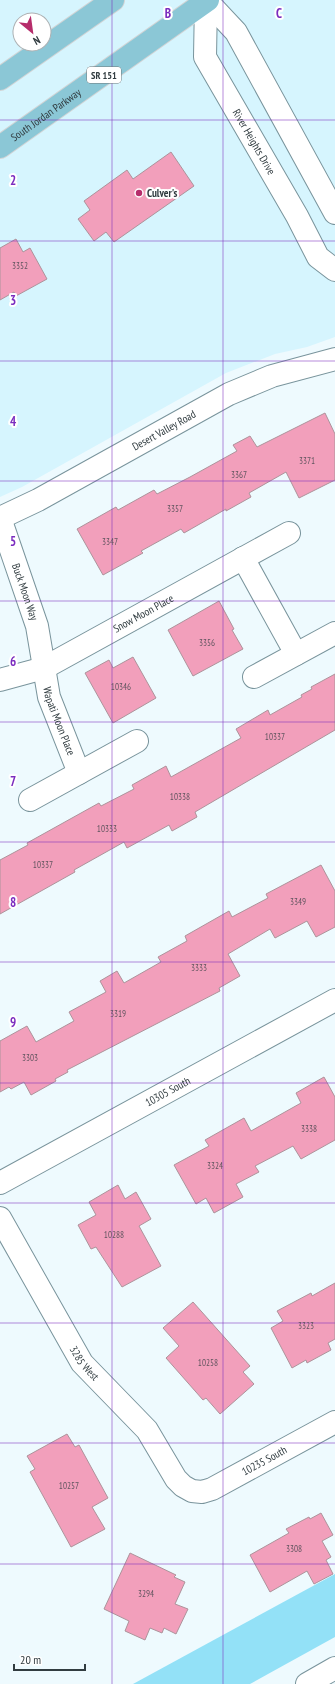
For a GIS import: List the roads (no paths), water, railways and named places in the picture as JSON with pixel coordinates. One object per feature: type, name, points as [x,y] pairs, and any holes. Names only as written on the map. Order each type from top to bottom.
[{"type":"main road","points":[[0,79],[112,0]]},
{"type":"main road","name":"South Jordan Parkway","points":[[0,147],[207,0]]},
{"type":"street","points":[[207,0],[236,32],[335,213]]},
{"type":"street","name":"River Heights Drive","points":[[207,0],[205,57],[297,216],[318,257],[335,270]]},
{"type":"street","name":"Desert Valley Road","points":[[0,518],[38,500],[236,391],[272,376],[335,359]]},
{"type":"street","name":"Buck Moon Way","points":[[0,518],[37,626],[44,668]]},
{"type":"street","name":"Snow Moon Place","points":[[0,680],[44,668],[289,533]]},
{"type":"street","points":[[243,558],[296,654]]},
{"type":"street","points":[[254,677],[335,633]]},
{"type":"street","name":"Wapati Moon Place","points":[[44,668],[49,697],[79,773]]},
{"type":"street","points":[[30,800],[137,741]]},
{"type":"street","name":"10305 South","points":[[0,1183],[335,1000]]},
{"type":"street","name":"3285 West","points":[[0,1218],[82,1363],[147,1430],[176,1479],[183,1486],[192,1491]]},
{"type":"street","name":"10235 South","points":[[192,1491],[202,1492],[212,1489],[335,1422]]},
{"type":"street","points":[[307,1684],[335,1668]]},
{"type":"place","name":"Culver's","points":[[139,193]]}]
